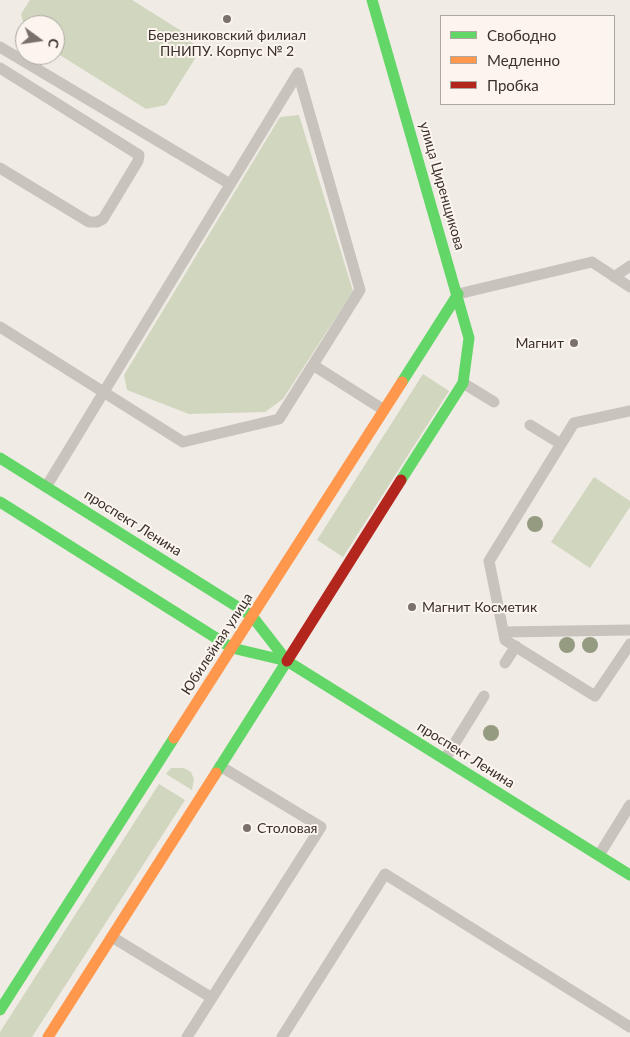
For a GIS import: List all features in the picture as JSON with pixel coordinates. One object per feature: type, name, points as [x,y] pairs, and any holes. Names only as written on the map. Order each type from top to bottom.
[{"type":"main road","name":"улица Циренщикова","points":[[372,0],[458,294],[469,338],[463,383]]},
{"type":"main road","name":"Юбилейная улица","points":[[0,1010],[458,294]]},
{"type":"main road","points":[[48,1037],[463,383]]},
{"type":"main road","name":"проспект Ленина","points":[[0,458],[252,616],[287,660],[630,875]]},
{"type":"main road","name":"проспект Ленина","points":[[0,502],[232,648],[287,660]]},
{"type":"lane","points":[[0,47],[230,184]]},
{"type":"lane","points":[[0,68],[139,154],[138,161],[103,219],[97,222],[89,222],[0,168]]},
{"type":"lane","points":[[0,327],[104,392],[183,442],[279,419],[360,290],[298,73],[230,184],[104,392],[46,487]]},
{"type":"lane","points":[[458,294],[592,262],[630,287]]},
{"type":"lane","points":[[614,277],[630,266]]},
{"type":"lane","points":[[313,365],[384,410]]},
{"type":"lane","points":[[463,383],[494,402]]},
{"type":"lane","points":[[630,411],[574,423],[489,561],[505,640],[595,696],[630,644]]},
{"type":"lane","points":[[530,425],[560,444]]},
{"type":"lane","points":[[504,632],[630,630]]},
{"type":"lane","points":[[505,663],[516,646]]},
{"type":"lane","points":[[445,759],[484,696]]},
{"type":"lane","points":[[188,1037],[321,827],[220,766]]},
{"type":"lane","points":[[599,855],[630,806]]},
{"type":"lane","points":[[282,1037],[385,874],[630,1027]]},
{"type":"lane","points":[[112,937],[212,998]]},
{"type":"green space","points":[[30,0],[132,0],[191,37],[196,57],[166,105],[146,109],[65,58],[65,15],[21,14]]},
{"type":"green space","points":[[299,115],[353,291],[283,399],[265,412],[189,414],[127,390],[124,375],[280,117]]},
{"type":"green space","points":[[423,374],[449,391],[343,557],[317,540]]},
{"type":"green space","points":[[594,477],[630,501],[630,507],[590,568],[551,542]]},
{"type":"green space","points":[[171,768],[184,768],[191,772],[194,779],[192,790],[166,774]]},
{"type":"green space","points":[[159,784],[185,800],[32,1037],[0,1037],[0,1032]]},
{"type":"traffic: fast","points":[[372,0],[469,338],[463,383],[401,480]]},
{"type":"traffic: fast","points":[[402,382],[458,294]]},
{"type":"traffic: fast","points":[[0,458],[252,616],[287,661]]},
{"type":"traffic: fast","points":[[0,502],[232,648],[287,661],[630,875]]},
{"type":"traffic: fast","points":[[216,773],[287,661]]},
{"type":"traffic: fast","points":[[0,1010],[174,738]]},
{"type":"traffic: slow","points":[[252,616],[402,382]]},
{"type":"traffic: slow","points":[[174,738],[252,616]]},
{"type":"traffic: slow","points":[[48,1037],[216,773]]},
{"type":"traffic: jam","points":[[287,661],[401,480]]},
{"type":"place","name":"Березниковский филиал ПНИПУ. Корпус № 2","points":[[227,19]]},
{"type":"place","name":"Магнит","points":[[574,343]]},
{"type":"place","name":"Магнит Косметик","points":[[412,607]]},
{"type":"place","name":"Столовая","points":[[247,828]]}]
